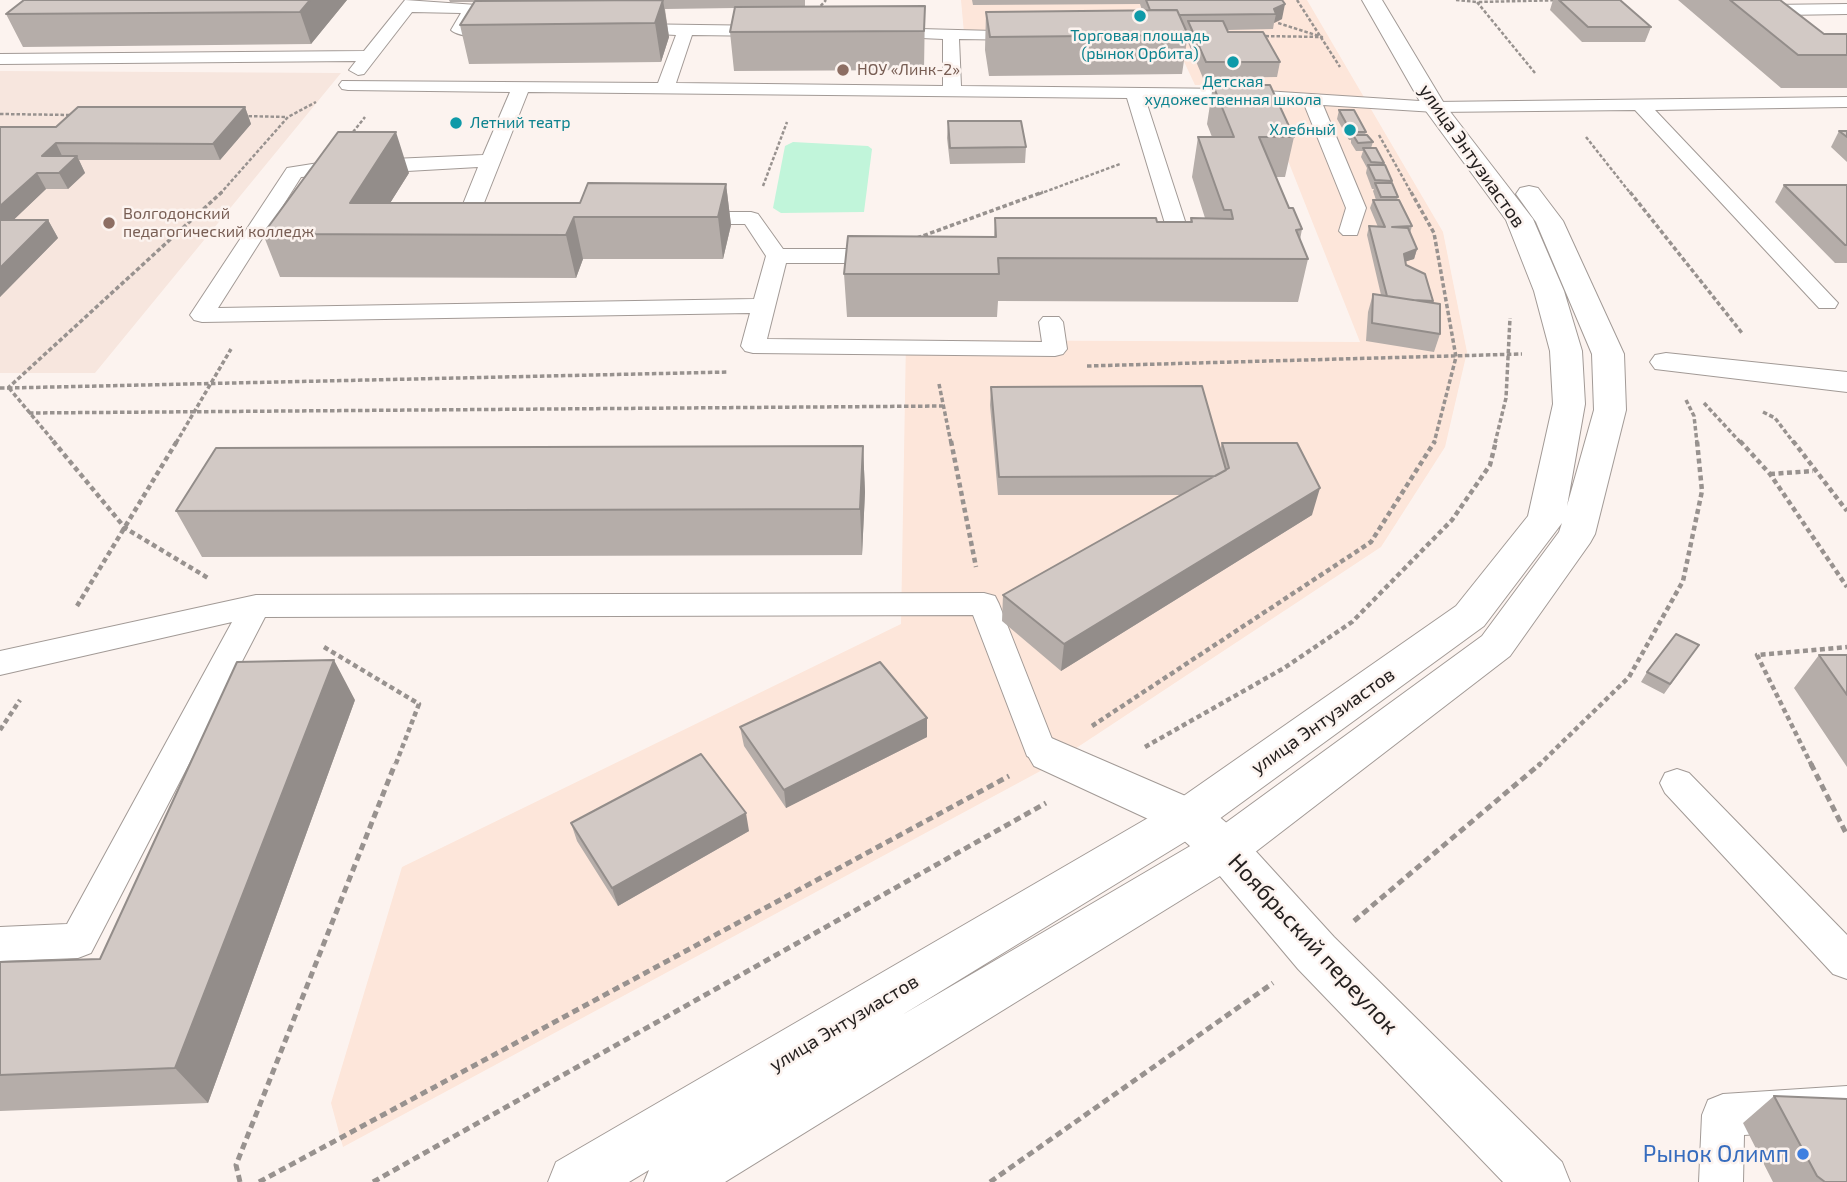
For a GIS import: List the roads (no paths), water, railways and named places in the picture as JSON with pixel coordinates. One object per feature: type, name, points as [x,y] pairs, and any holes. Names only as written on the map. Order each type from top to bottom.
[{"type":"street","name":"улица Энтузиастов","points":[[1372,0],[1450,107]]},
{"type":"street","points":[[673,1182],[729,1167],[1206,833],[1496,646],[1577,534],[1610,410],[1608,354],[1549,221],[1450,107],[1393,0]]},
{"type":"street","points":[[1847,358],[1666,362],[1847,383]]},
{"type":"street","name":"Ноябрьский переулок","points":[[1049,754],[1096,775],[1206,833],[1316,953],[1542,1182]]},
{"type":"street","name":"улица Энтузиастов","points":[[576,1182],[1206,833]]},
{"type":"lane","points":[[512,29],[459,30],[478,8],[410,4],[348,85],[799,92],[1234,94],[1450,107],[1847,102]]},
{"type":"lane","points":[[1847,9],[1768,10],[1824,58],[1847,58]]},
{"type":"lane","points":[[606,29],[789,32]]},
{"type":"lane","points":[[665,89],[686,29]]},
{"type":"lane","points":[[870,33],[1038,35]]},
{"type":"lane","points":[[951,35],[952,93]]},
{"type":"lane","points":[[0,58],[368,56]]},
{"type":"lane","points":[[507,219],[467,219],[521,88]]},
{"type":"lane","points":[[1135,94],[1185,256],[1157,256]]},
{"type":"lane","points":[[1311,99],[1356,208],[1350,231]]},
{"type":"lane","points":[[1640,105],[1827,303]]},
{"type":"lane","points":[[491,161],[325,168],[293,172],[202,314],[764,306]]},
{"type":"lane","points":[[670,218],[751,218],[777,256],[753,346],[1055,349],[1051,322]]},
{"type":"lane","points":[[777,256],[905,256]]},
{"type":"lane","points":[[0,663],[256,606],[984,604],[1039,747],[1049,754]]},
{"type":"lane","points":[[0,944],[78,941],[256,606]]},
{"type":"lane","points":[[1677,783],[1847,961]]},
{"type":"lane","points":[[1721,1182],[1723,1115],[1847,1107]]},
{"type":"place","name":"Торговая площадь (рынок Орбита)","points":[[1140,16]]},
{"type":"place","name":"Детская художественная школа","points":[[1233,62]]},
{"type":"place","name":"НОУ «Линк-2»","points":[[843,70]]},
{"type":"place","name":"Летний театр","points":[[456,123]]},
{"type":"place","name":"Хлебный","points":[[1350,130]]},
{"type":"place","name":"Волгодонский педагогический колледж","points":[[109,223]]},
{"type":"place","name":"Рынок Олимп","points":[[1803,1154]]}]
